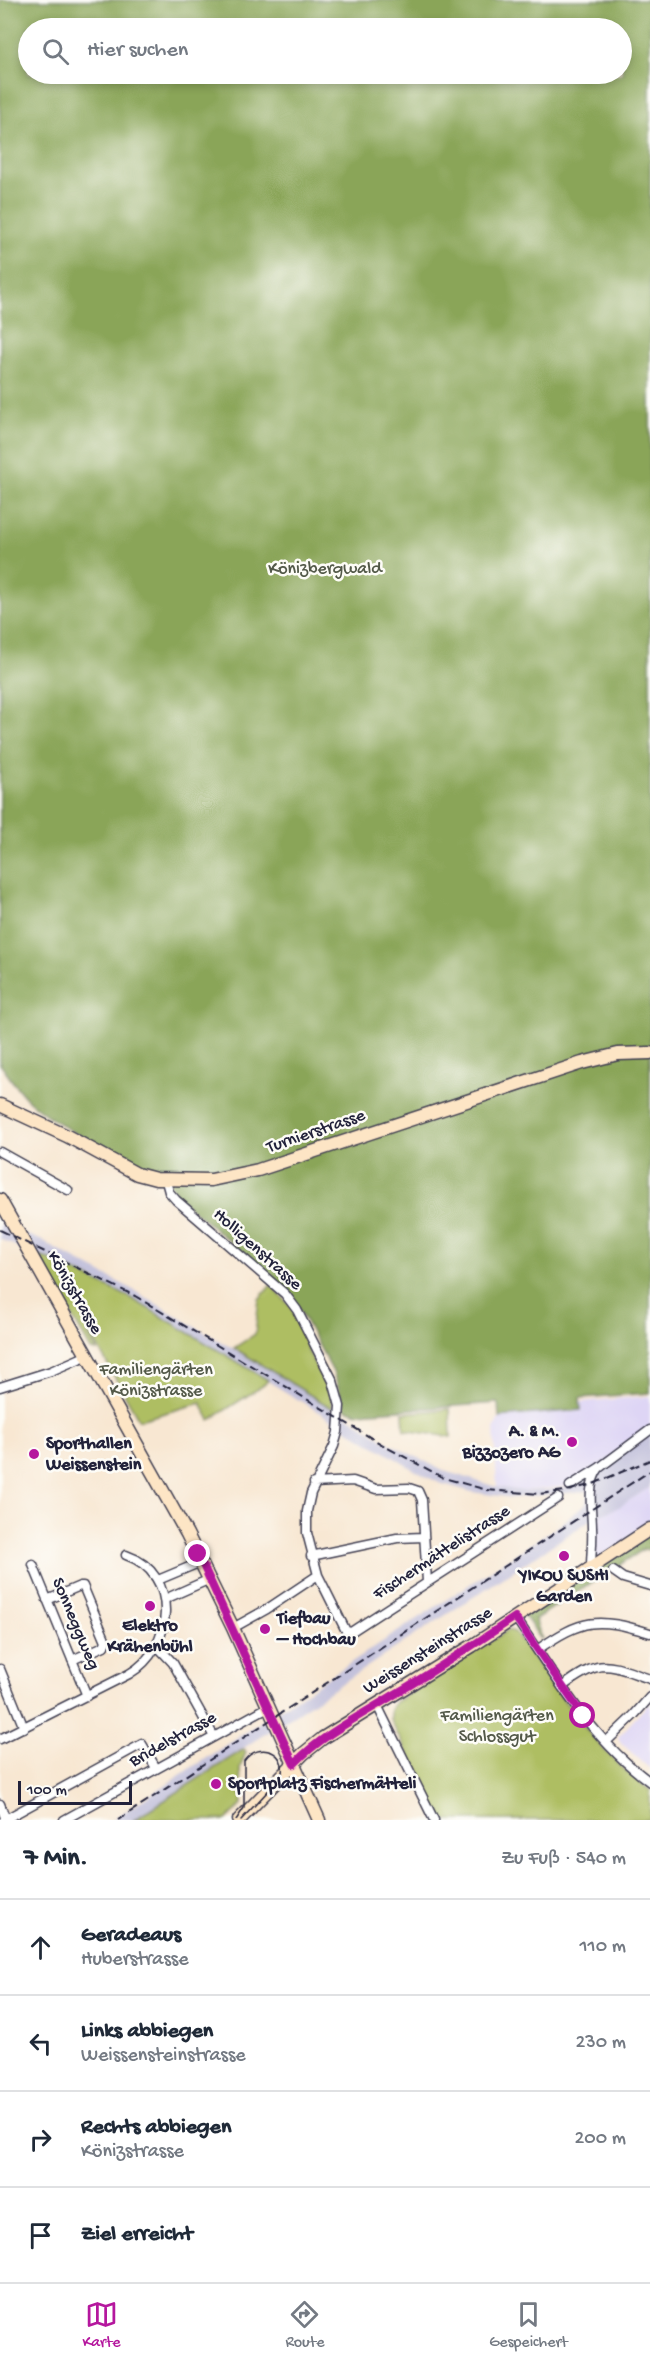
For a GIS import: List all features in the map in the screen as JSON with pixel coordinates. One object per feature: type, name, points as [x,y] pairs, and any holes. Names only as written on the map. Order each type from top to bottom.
[{"type":"main road","name":"Turnierstrasse","points":[[0,1105],[59,1132],[137,1174],[166,1181],[211,1180],[258,1170],[582,1062],[618,1054],[650,1053]]},
{"type":"main road","name":"Könizstrasse","points":[[0,1200],[210,1579],[319,1820]]},
{"type":"main road","name":"Weissensteinstrasse","points":[[239,1820],[323,1738],[650,1529]]},
{"type":"street","points":[[0,1152],[68,1190]]},
{"type":"street","name":"Holligenstrasse","points":[[166,1181],[169,1192],[176,1200],[290,1299],[329,1374],[340,1406],[338,1432],[334,1446],[314,1484],[309,1499],[306,1522],[311,1556],[344,1629]]},
{"type":"street","points":[[0,1387],[51,1371],[88,1356]]},
{"type":"street","points":[[570,1486],[599,1468],[650,1430]]},
{"type":"street","points":[[591,1567],[590,1500],[593,1479],[599,1468]]},
{"type":"street","points":[[314,1484],[350,1481],[376,1490],[414,1489],[422,1498],[427,1582]]},
{"type":"street","name":"Fischermättelistrasse","points":[[344,1629],[351,1632],[558,1497]]},
{"type":"street","points":[[311,1556],[389,1539],[424,1537]]},
{"type":"street","points":[[0,1739],[136,1670],[157,1646],[162,1631],[165,1599],[158,1580],[136,1559],[126,1555]]},
{"type":"street","points":[[158,1580],[201,1562]]},
{"type":"street","name":"Sonneggweg","points":[[33,1565],[87,1696]]},
{"type":"street","points":[[613,1571],[622,1578],[650,1586]]},
{"type":"street","points":[[233,1628],[267,1609],[318,1575]]},
{"type":"street","points":[[165,1599],[210,1579]]},
{"type":"street","points":[[47,1600],[83,1586],[105,1644],[72,1660]]},
{"type":"street","points":[[515,1617],[583,1716],[624,1761],[650,1782]]},
{"type":"street","points":[[537,1650],[570,1629],[592,1622],[615,1623],[650,1633]]},
{"type":"street","points":[[157,1646],[173,1663],[213,1736]]},
{"type":"street","points":[[562,1687],[586,1669],[604,1665],[650,1679]]},
{"type":"street","points":[[0,1669],[24,1728]]},
{"type":"street","points":[[606,1742],[634,1716],[650,1697]]},
{"type":"street","points":[[377,1705],[434,1820]]},
{"type":"street","name":"Bridelstrasse","points":[[64,1820],[268,1707]]},
{"type":"street","points":[[0,1804],[6,1820],[142,1743],[156,1768]]},
{"type":"shaded area","points":[[0,1224],[48,1243],[128,1287],[356,1421],[387,1442],[444,1471],[497,1487],[524,1491],[560,1489],[570,1486],[650,1430],[650,1487],[619,1507],[592,1519],[134,1820],[112,1820],[561,1524],[586,1504],[588,1491],[513,1498],[472,1492],[439,1483],[129,1297],[0,1239]]},
{"type":"shaded area","points":[[650,1396],[650,1430],[570,1486],[524,1491],[497,1487],[494,1429],[499,1417],[580,1410],[580,1402]]},
{"type":"shaded area","points":[[650,1487],[650,1530],[591,1567],[592,1519],[623,1504]]},
{"type":"shaded area","points":[[650,1702],[650,1769],[621,1743],[618,1737]]},
{"type":"green space","name":"Könizbergwald","points":[[0,0],[650,0],[650,1393],[580,1398],[581,1410],[499,1417],[498,1403],[358,1413],[345,1409],[333,1372],[292,1296],[280,1284],[176,1196],[164,1172],[132,1162],[93,1143],[41,1111],[17,1088],[0,1064]]},
{"type":"green space","name":"Familiengärten Könizstrasse","points":[[38,1256],[129,1297],[268,1380],[264,1385],[210,1420],[201,1403],[139,1420],[90,1333],[88,1334],[97,1351],[91,1350]]},
{"type":"green space","points":[[271,1285],[291,1307],[330,1382],[331,1390],[308,1346],[306,1347],[331,1397],[333,1409],[234,1348],[255,1334],[259,1299]]},
{"type":"green space","points":[[450,1409],[451,1437],[404,1430],[403,1413]]},
{"type":"green space","points":[[650,1530],[650,1550],[644,1549],[535,1619],[542,1639],[540,1638],[522,1613]]},
{"type":"green space","name":"Familiengärten Schlossgut","points":[[508,1630],[515,1632],[592,1737],[610,1756],[650,1790],[650,1820],[441,1820],[390,1719],[390,1710],[395,1702]]},
{"type":"green space","name":"Sportplatz Fischermätteli","points":[[244,1749],[246,1752],[240,1768],[242,1805],[226,1820],[134,1820]]},
{"type":"tram line","points":[[236,1820],[244,1808],[244,1761],[257,1751],[271,1752],[281,1761],[281,1777],[241,1820]]},
{"type":"railway","points":[[0,1230],[135,1296],[388,1448],[444,1478],[487,1490],[539,1494],[566,1491],[593,1484],[650,1460]]},
{"type":"railway","points":[[118,1820],[650,1471]]},
{"type":"place","name":"A. & M. Bizzozero AG","points":[[572,1442]]},
{"type":"place","name":"Sporthallen Weissenstein","points":[[34,1454]]},
{"type":"place","name":"YIKOU SUSHI Garden","points":[[564,1556]]},
{"type":"place","name":"Elektro Krähenbühl","points":[[150,1606]]},
{"type":"place","name":"Tiefbau – Hochbau","points":[[265,1629]]},
{"type":"place","name":"Sportplatz Fischermätteli","points":[[216,1784]]},
{"type":"route","points":[[198,1554],[294,1764],[323,1738],[515,1617],[583,1716]]}]
